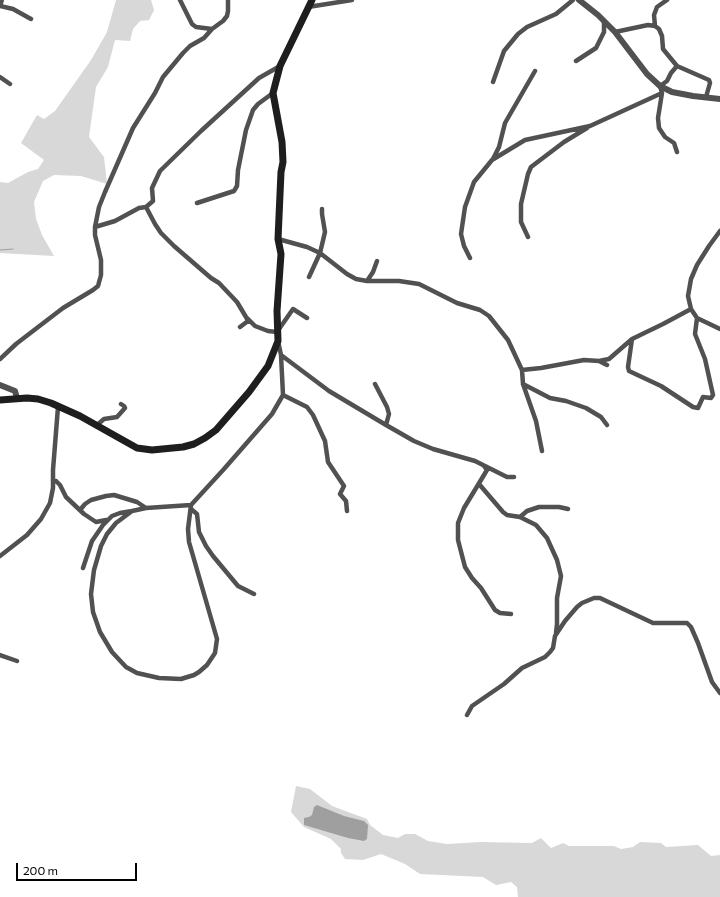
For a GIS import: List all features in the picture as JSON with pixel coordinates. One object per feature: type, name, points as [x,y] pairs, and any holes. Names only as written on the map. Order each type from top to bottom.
[{"type":"main road","points":[[0,400],[17,398],[38,399],[51,403],[97,425],[138,448],[152,450],[171,449],[194,444],[205,438],[216,430],[249,392],[268,366],[278,341],[278,287],[281,254],[278,239],[281,172],[283,162],[282,142],[273,93],[280,66],[310,4]]},
{"type":"street","points":[[1,0],[0,5],[13,9],[31,19]]},
{"type":"street","points":[[180,0],[184,10],[196,27],[212,29]]},
{"type":"street","points":[[0,359],[16,344],[63,308],[98,286],[101,275],[101,260],[95,235],[95,227],[99,207],[104,192],[133,128],[155,93],[163,77],[178,57],[190,46],[204,38],[227,16],[228,0]]},
{"type":"street","points":[[310,4],[352,0]]},
{"type":"street","points":[[493,82],[504,51],[518,34],[527,27],[556,14],[573,0]]},
{"type":"street","points":[[578,0],[615,32],[647,74],[660,86],[672,92],[720,99]]},
{"type":"street","points":[[655,26],[654,15],[657,7],[667,0]]},
{"type":"street","points":[[576,61],[596,48],[604,32],[604,21]]},
{"type":"street","points":[[615,32],[642,26],[655,26],[660,30],[662,49],[678,66],[709,80],[710,83],[706,97]]},
{"type":"street","points":[[95,227],[115,221],[139,208],[146,207],[153,201],[152,188],[160,171],[259,78],[280,66]]},
{"type":"street","points":[[660,86],[667,81],[671,73],[678,66]]},
{"type":"street","points":[[470,258],[464,246],[462,234],[465,207],[474,182],[492,160],[499,147],[505,123],[535,71]]},
{"type":"street","points":[[0,77],[10,84]]},
{"type":"street","points":[[660,86],[662,93],[658,118],[659,128],[665,136],[674,143],[677,152]]},
{"type":"street","points":[[197,203],[234,191],[246,130],[253,110],[258,104],[273,93]]},
{"type":"street","points":[[528,237],[521,222],[521,204],[528,174],[531,168],[564,142],[590,126],[662,93]]},
{"type":"street","points":[[492,160],[525,140],[590,126]]},
{"type":"street","points":[[146,207],[161,232],[174,246],[211,278],[219,283],[255,326],[268,331],[277,332],[293,309],[307,318]]},
{"type":"street","points":[[309,277],[320,253],[325,232],[322,209]]},
{"type":"street","points":[[720,231],[703,254],[691,279],[688,296],[691,309],[697,318],[720,329]]},
{"type":"street","points":[[278,239],[307,247],[320,253],[347,274],[356,279],[367,281],[399,281],[419,284],[457,303],[484,312],[508,340],[522,370],[523,384],[536,421],[542,451]]},
{"type":"street","points":[[367,281],[373,272],[377,261]]},
{"type":"street","points":[[522,370],[584,360],[599,361],[609,359],[632,338],[691,309]]},
{"type":"street","points":[[240,327],[248,320],[246,317]]},
{"type":"street","points":[[632,338],[628,367],[629,371],[661,386],[693,408],[698,408],[703,397],[711,398],[713,395],[705,359],[695,334],[697,318]]},
{"type":"street","points":[[132,511],[116,523],[107,534],[98,552],[91,594],[94,617],[100,632],[112,652],[126,667],[137,673],[159,678],[181,679],[194,675],[207,665],[215,653],[217,639],[189,542],[188,529],[191,507],[272,414],[283,395],[281,355],[278,341]]},
{"type":"street","points":[[281,355],[330,391],[386,426],[433,449],[475,461],[507,477],[514,477]]},
{"type":"street","points":[[599,361],[607,365]]},
{"type":"street","points":[[374,384],[387,407],[389,414],[386,426]]},
{"type":"street","points":[[523,384],[550,398],[566,401],[586,408],[601,417],[607,425]]},
{"type":"street","points":[[0,385],[15,391],[17,398]]},
{"type":"street","points":[[283,395],[306,407],[313,415],[326,441],[328,462],[344,486],[340,494],[346,501],[347,511]]},
{"type":"street","points":[[97,425],[104,419],[117,417],[125,408],[121,404]]},
{"type":"street","points":[[0,556],[27,535],[41,519],[50,503],[52,496],[58,407]]},
{"type":"street","points":[[484,465],[487,470],[464,508],[458,523],[458,540],[465,568],[472,578],[481,588],[495,610],[500,613],[511,614]]},
{"type":"street","points":[[53,480],[60,485],[66,497],[96,522],[107,520],[120,513],[146,508],[191,507]]},
{"type":"street","points":[[467,715],[472,706],[504,684],[522,668],[545,657],[553,648],[557,624],[557,598],[561,576],[557,560],[547,538],[538,527],[520,517],[507,515],[479,484]]},
{"type":"street","points":[[80,510],[91,500],[110,495],[137,502],[146,508]]},
{"type":"street","points":[[520,517],[527,511],[539,508],[559,506],[568,508]]},
{"type":"street","points":[[191,507],[197,514],[199,532],[213,556],[238,586],[254,594]]},
{"type":"street","points":[[83,568],[92,541],[107,520]]},
{"type":"street","points":[[555,636],[577,607],[594,598],[600,598],[653,623],[687,623],[691,627],[698,643],[712,682],[720,693]]},
{"type":"street","points":[[0,655],[17,661]]},
{"type":"shaded area","points":[[116,0],[151,0],[154,10],[149,20],[140,21],[133,29],[130,41],[115,40],[108,67],[96,87],[89,137],[104,157],[107,184],[81,176],[54,175],[43,181],[34,202],[36,219],[42,235],[54,256],[0,253],[0,182],[8,183],[28,172],[38,169],[44,160],[21,143],[37,115],[44,119],[55,111],[91,60],[107,32]]},
{"type":"shaded area","points":[[296,786],[310,789],[332,806],[367,819],[370,825],[383,835],[398,838],[405,834],[415,834],[428,841],[447,844],[481,842],[532,843],[541,838],[551,848],[563,843],[569,846],[614,846],[621,849],[633,847],[640,842],[661,843],[666,847],[698,845],[711,856],[720,855],[720,897],[518,897],[517,887],[511,882],[496,885],[483,877],[420,874],[405,864],[381,854],[363,860],[345,859],[341,853],[341,849],[331,839],[304,827],[291,812]]},
{"type":"shaded area","points":[[317,805],[344,816],[364,821],[368,825],[367,839],[364,841],[348,838],[304,825],[304,818],[312,815],[314,807]]},
{"type":"waterway","points":[[0,250],[13,249]]}]
